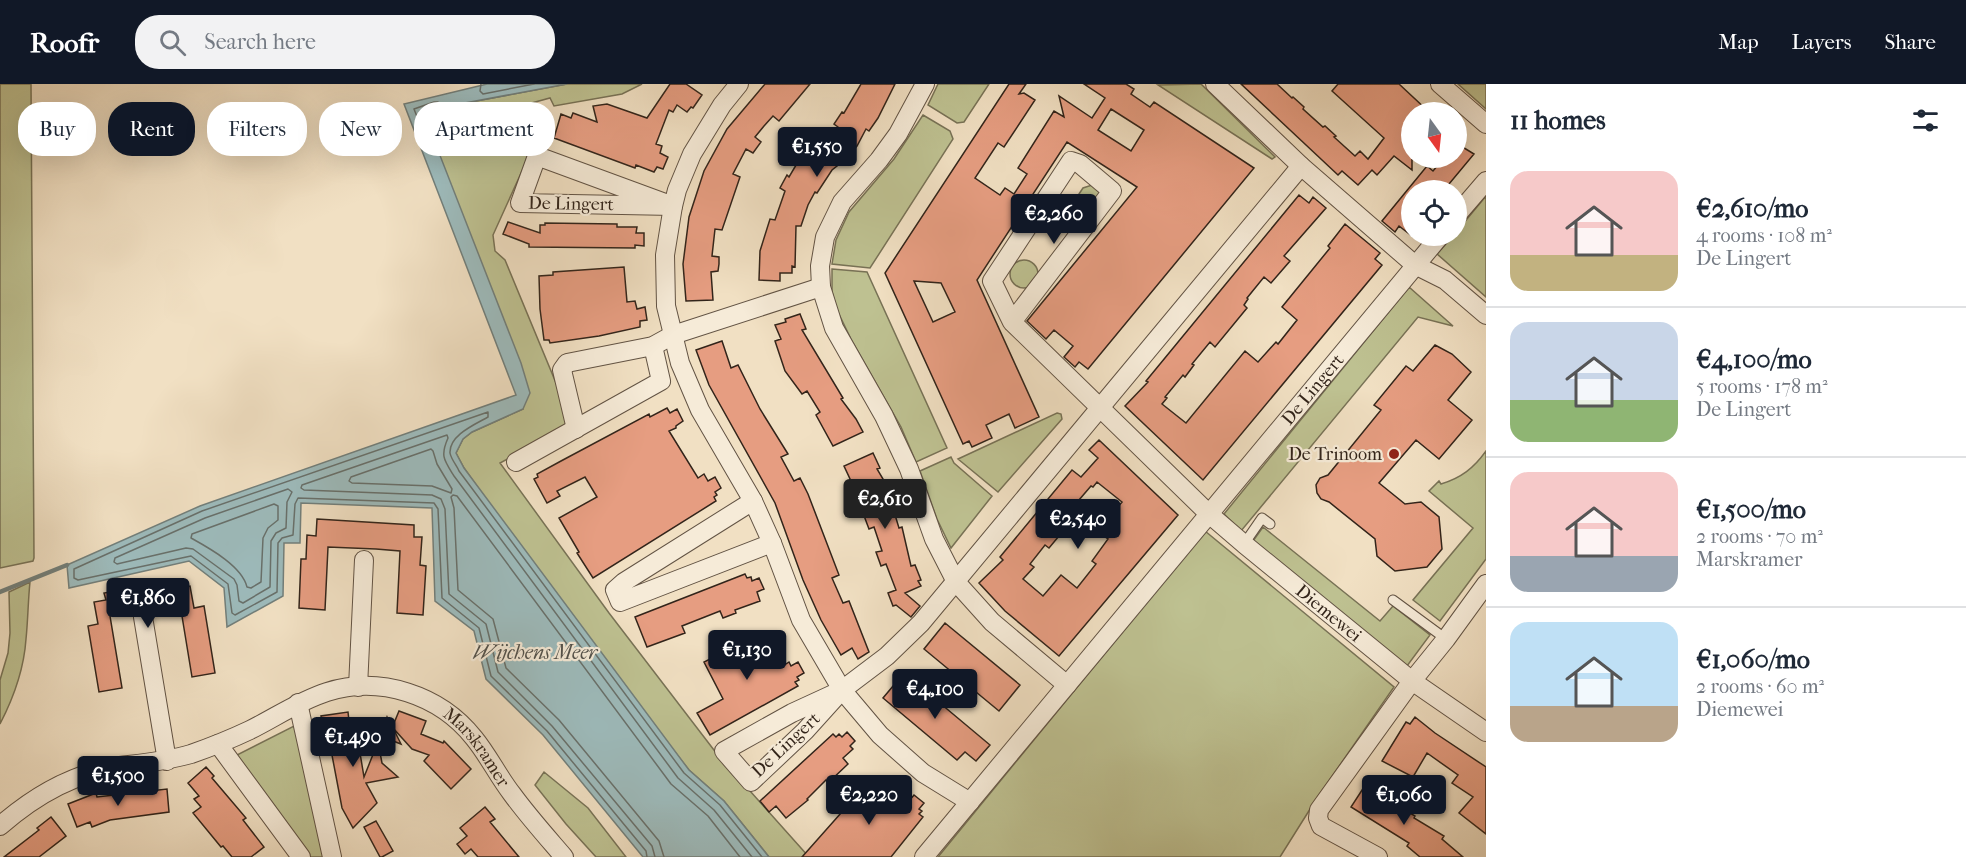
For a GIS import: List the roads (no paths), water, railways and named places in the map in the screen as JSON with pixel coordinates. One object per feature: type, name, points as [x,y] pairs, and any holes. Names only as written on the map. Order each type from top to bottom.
[{"type":"street","points":[[739,84],[722,105],[692,154],[673,206],[664,255],[666,306],[680,363],[700,410],[753,501],[772,543],[801,620],[842,690],[880,735],[923,773],[970,802]]},
{"type":"street","points":[[925,84],[898,134],[879,160],[842,202],[825,237],[820,266],[821,287],[834,328],[884,417],[909,469],[934,539],[956,582],[992,622],[1067,686]]},
{"type":"street","points":[[1215,84],[1301,166],[1415,265],[1445,280],[1486,315]]},
{"type":"street","points":[[1440,84],[1486,123]]},
{"type":"street","name":"De Lingert","points":[[537,156],[673,206],[591,204],[520,203],[537,156]]},
{"type":"street","points":[[1012,322],[1112,191],[1080,164],[1071,161],[992,280],[1012,322],[1209,514]]},
{"type":"street","name":"De Lingert","points":[[842,690],[792,713],[723,751],[751,782],[805,731],[842,690],[887,656],[921,623],[1301,166]]},
{"type":"street","points":[[1467,203],[1486,181]]},
{"type":"street","name":"De Lingert","points":[[924,857],[1431,246]]},
{"type":"street","points":[[576,429],[562,370],[567,363],[653,346],[673,335],[821,287]]},
{"type":"street","points":[[516,462],[660,381],[653,346]]},
{"type":"street","points":[[753,501],[624,582],[615,590],[620,602],[772,543]]},
{"type":"street","name":"Diemewei","points":[[1209,514],[1412,681],[1486,732]]},
{"type":"street","points":[[358,687],[364,560]]},
{"type":"street","points":[[1378,857],[1321,826],[1318,818],[1319,810],[1412,681],[1486,584]]},
{"type":"street","points":[[143,617],[168,761]]},
{"type":"street","name":"Marskramer","points":[[0,826],[21,807],[52,788],[81,776],[118,766],[168,761],[218,744],[250,730],[298,703],[330,691],[358,687],[391,688],[415,694],[454,716],[474,738],[512,795],[564,857]]},
{"type":"street","points":[[298,703],[332,857]]},
{"type":"street","points":[[218,744],[293,855]]},
{"type":"lane","points":[[1244,544],[1262,518],[1270,524]]},
{"type":"lane","points":[[1393,600],[1446,639]]},
{"type":"water","name":"Wijchens Meer","points":[[487,84],[567,84],[470,102],[414,102],[414,130],[404,104]]},
{"type":"water","name":"Wijchens Meer","points":[[424,156],[440,156],[521,363],[530,393],[523,409],[472,432],[463,439],[456,453],[464,468],[689,770],[724,801],[769,857],[643,857],[543,735],[486,679],[474,631],[435,601],[432,508],[301,503],[300,543],[284,543],[283,596],[227,627],[224,588],[189,561],[69,588],[67,565],[200,506],[516,395]]},
{"type":"waterway","points":[[0,592],[67,565]]},
{"type":"place","name":"De Trinoom","points":[[1394,454]]}]
